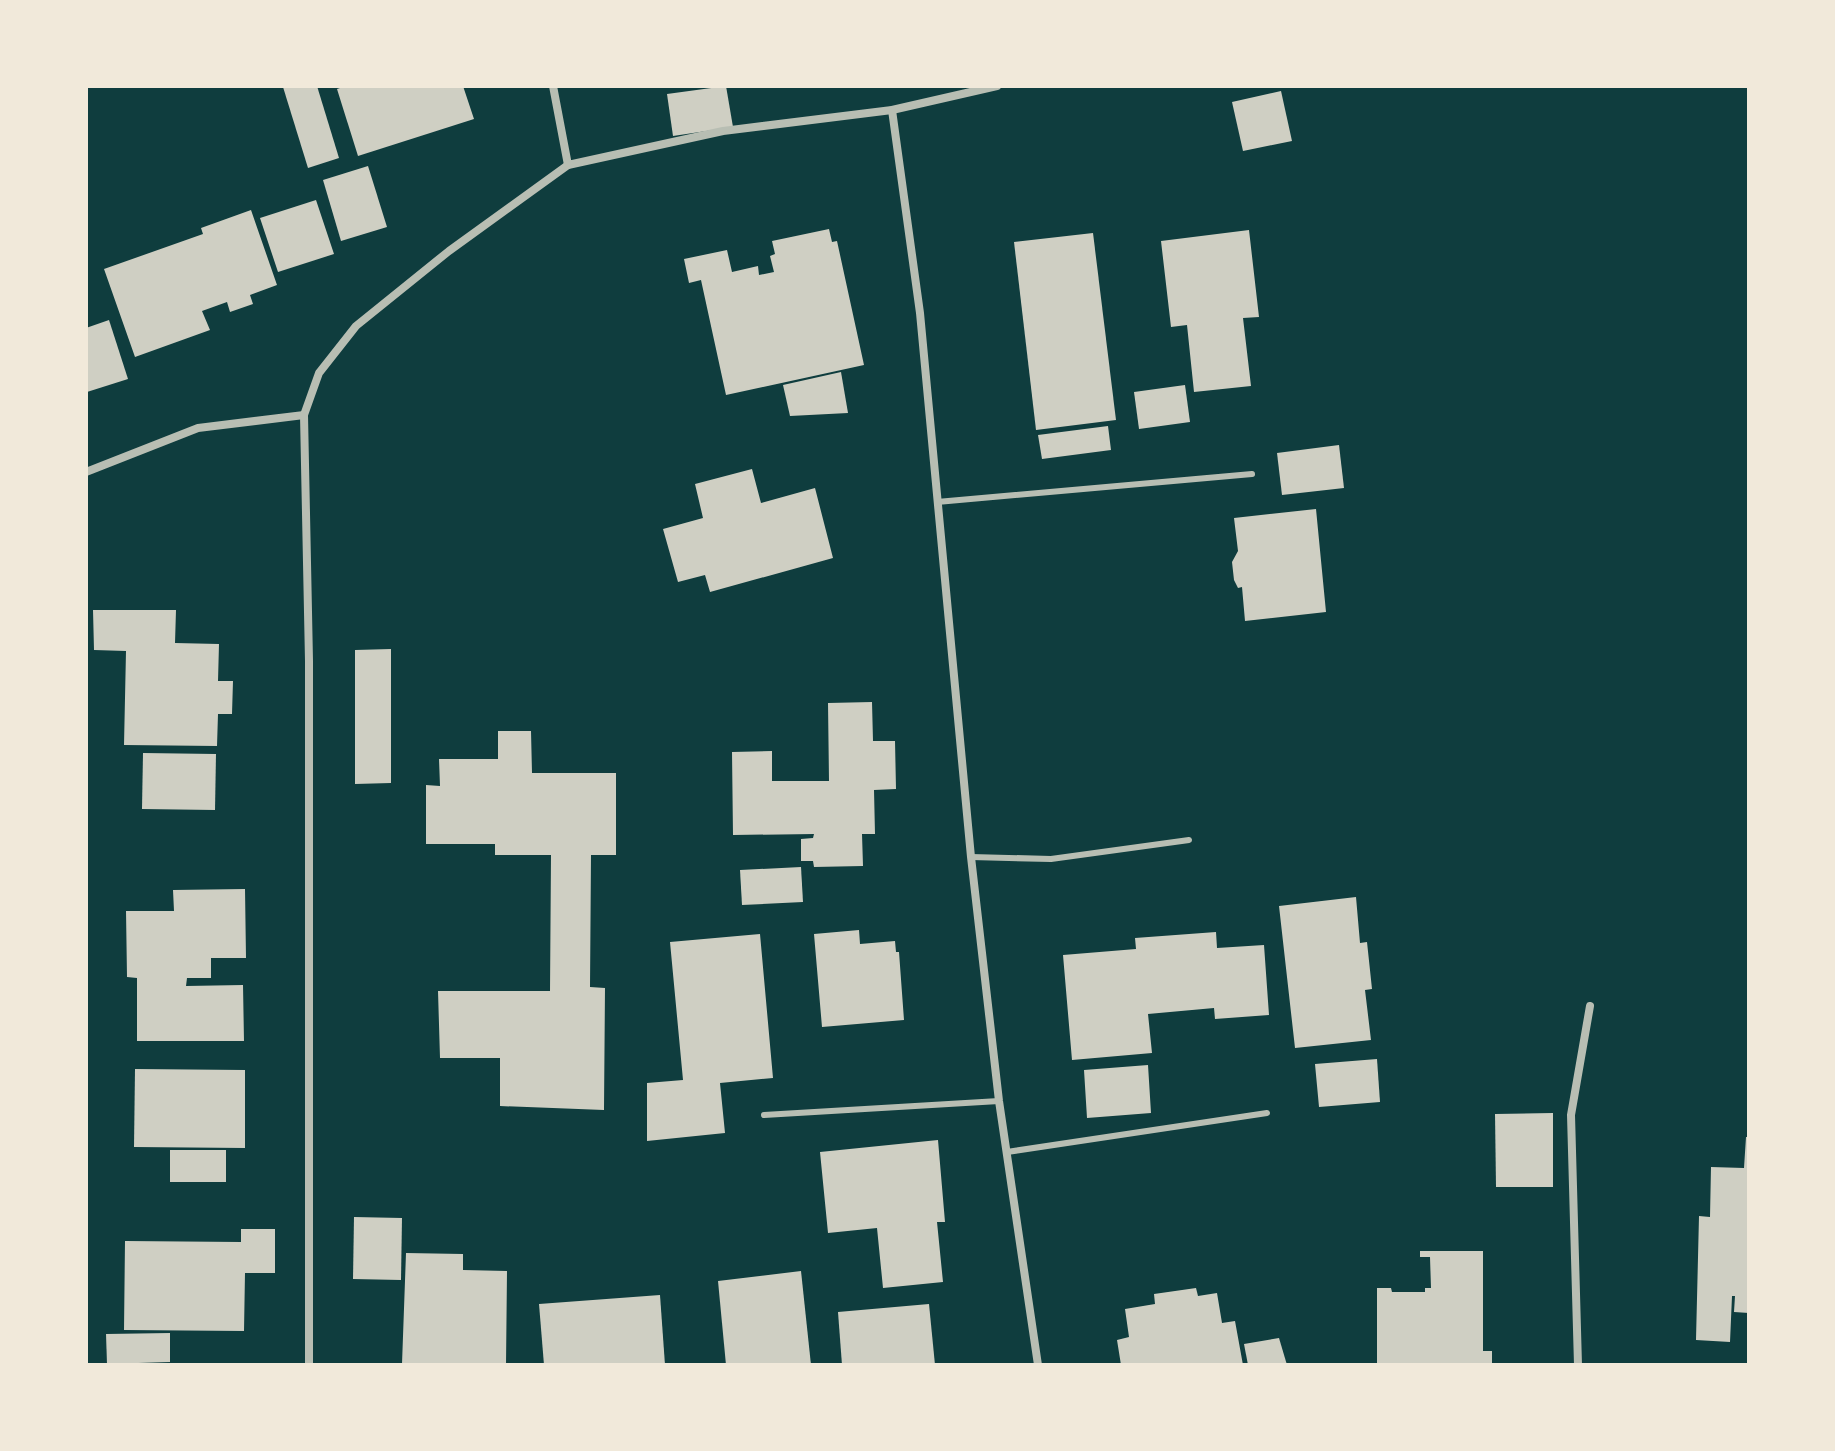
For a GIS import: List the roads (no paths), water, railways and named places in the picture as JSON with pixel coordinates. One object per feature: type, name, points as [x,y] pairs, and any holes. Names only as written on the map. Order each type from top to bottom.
[{"type":"street","points":[[553,86],[568,165]]},
{"type":"street","points":[[309,1365],[309,692],[304,415],[319,373],[356,326],[449,251],[568,165],[723,131],[892,110],[997,86]]},
{"type":"street","points":[[892,110],[920,313],[971,857],[999,1101],[1038,1365]]},
{"type":"street","points":[[86,472],[198,428],[304,415]]},
{"type":"street","points":[[1578,1365],[1571,1115],[1590,1006]]},
{"type":"lane","points":[[937,502],[1252,474]]},
{"type":"lane","points":[[971,857],[1051,859],[1189,840]]},
{"type":"lane","points":[[764,1115],[999,1101]]},
{"type":"lane","points":[[1007,1152],[1267,1113]]}]
